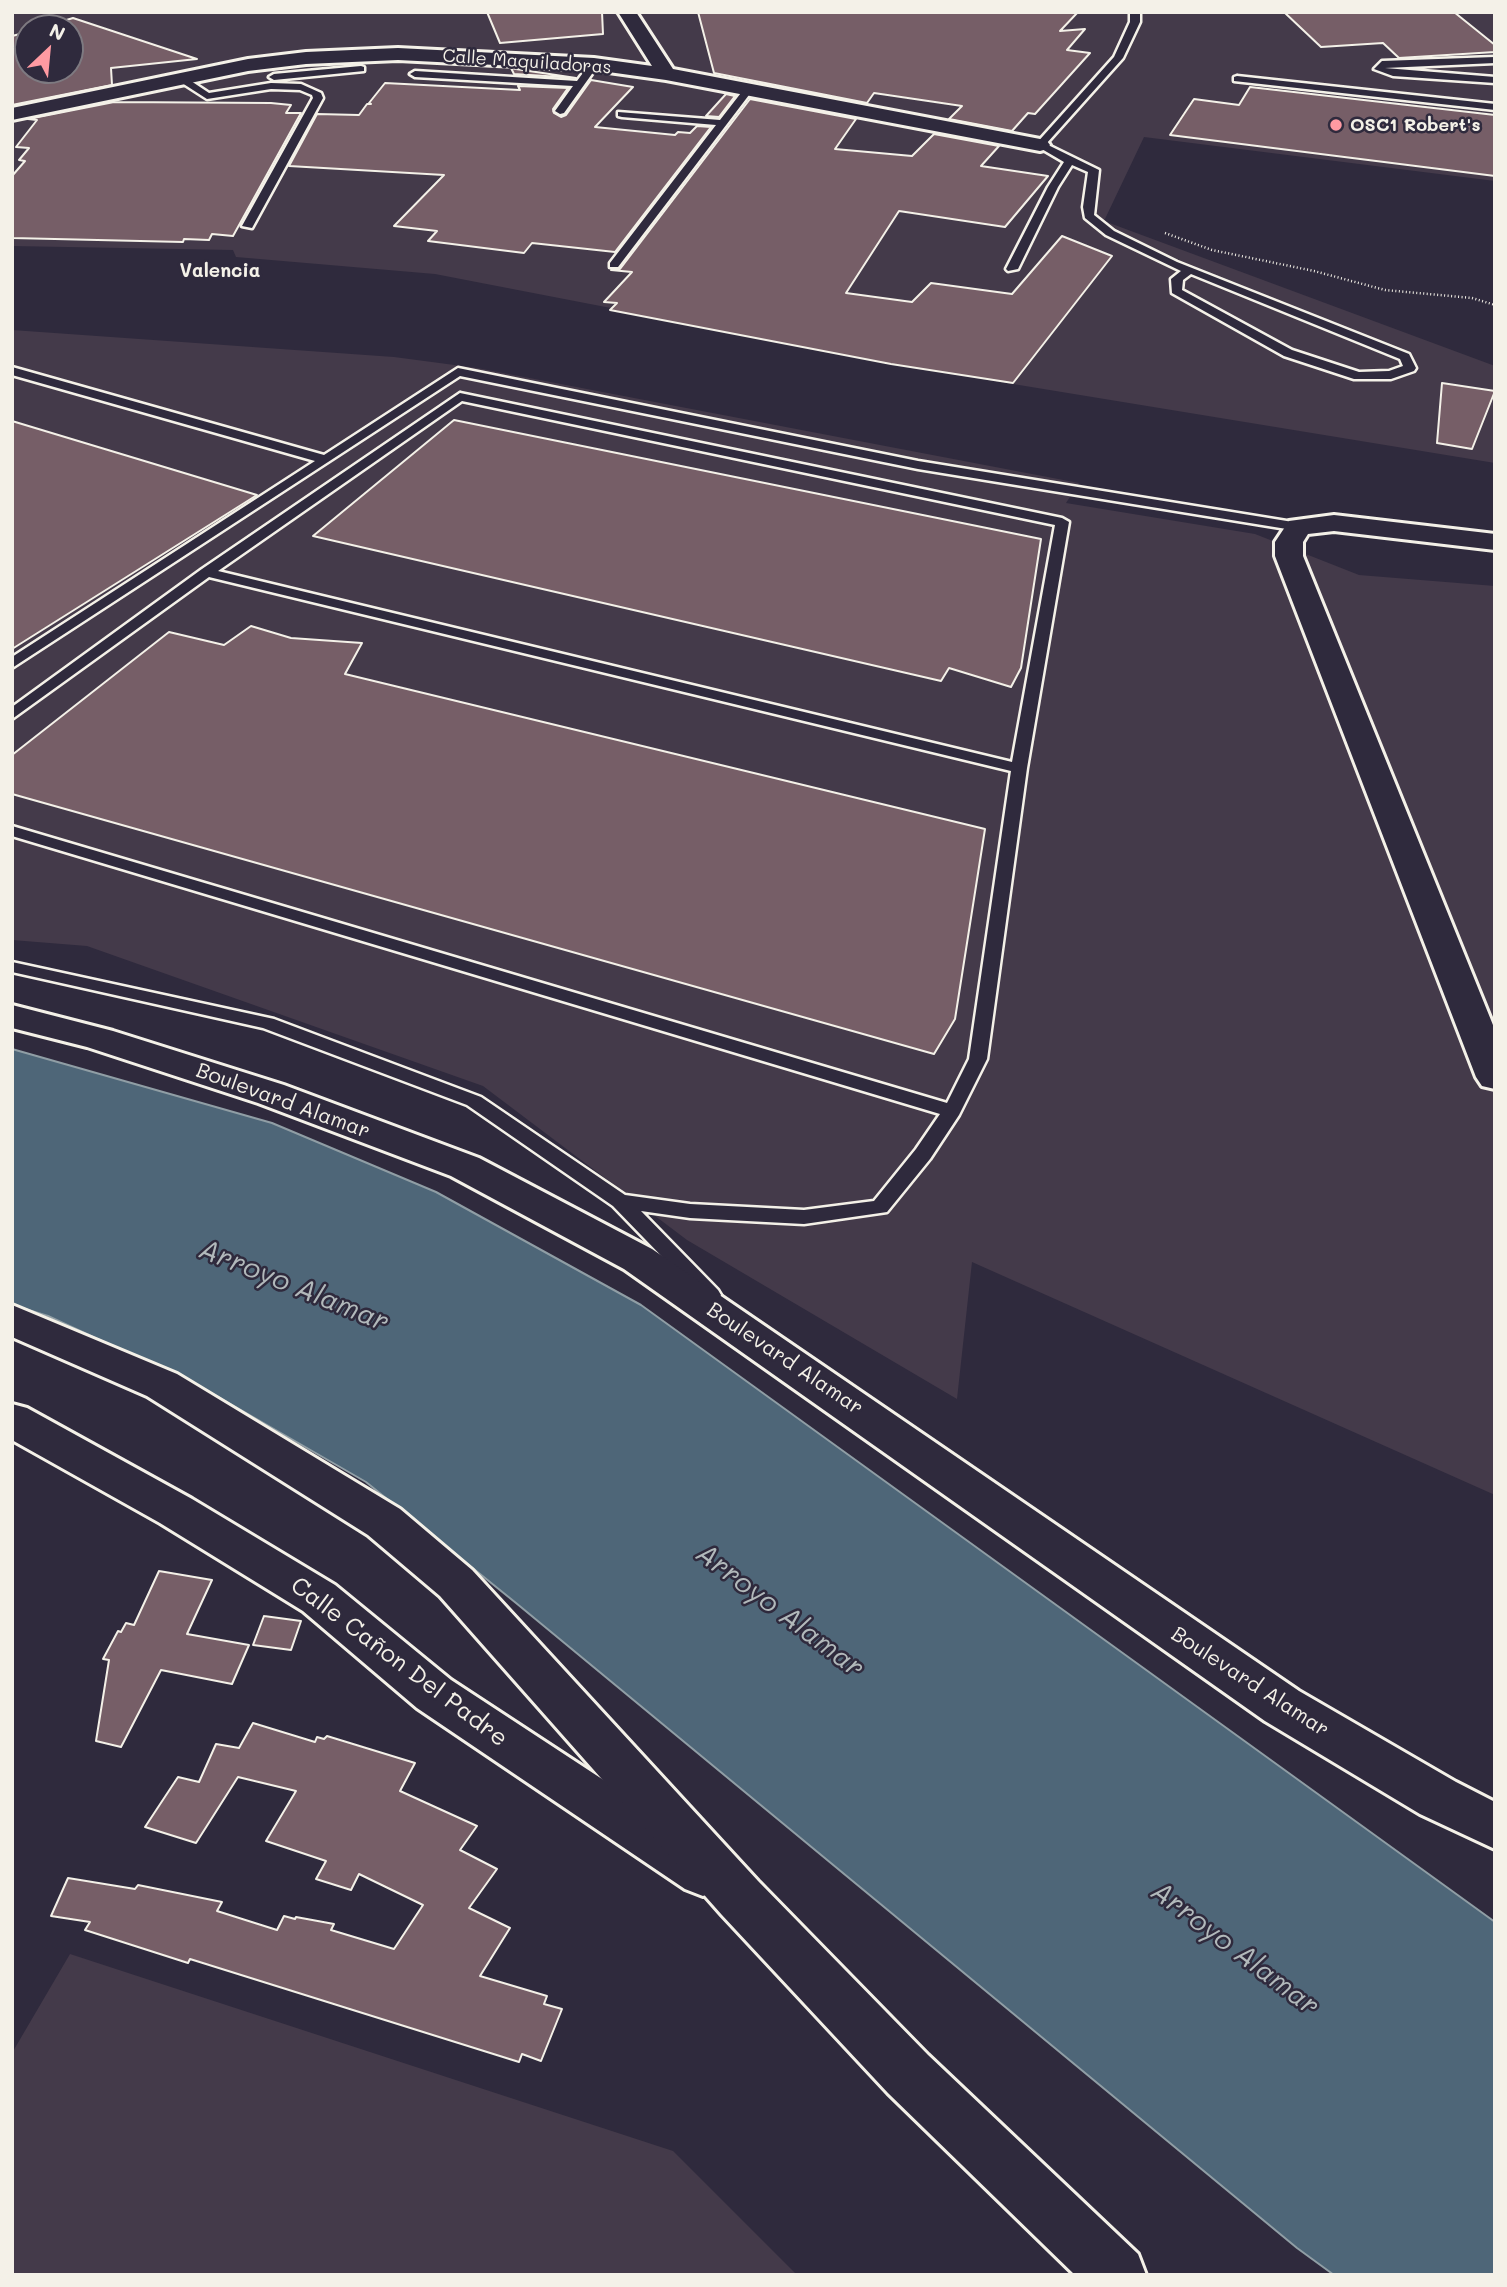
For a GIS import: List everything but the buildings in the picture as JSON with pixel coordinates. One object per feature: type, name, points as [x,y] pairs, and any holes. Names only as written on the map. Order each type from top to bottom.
[{"type":"main road","points":[[627,12],[666,74]]},
{"type":"main road","name":"Calle Maquiladoras","points":[[12,114],[182,79],[260,77],[306,58],[398,54],[594,64],[666,74],[1040,145]]},
{"type":"main road","points":[[1495,542],[1334,523],[1300,527],[1289,542],[1289,556],[1495,1077]]},
{"type":"main road","name":"Boulevard Alamar","points":[[12,1016],[100,1038],[271,1094],[465,1167],[638,1259],[1282,1706],[1438,1798],[1495,1827]]},
{"type":"main road","points":[[12,1320],[162,1385],[384,1522],[456,1583],[740,1898],[908,2074],[1117,2275]]},
{"type":"main road","name":"Calle Cañon Del Padre","points":[[12,1420],[176,1511],[319,1598],[434,1694],[740,1898]]},
{"type":"lane","points":[[1135,12],[1135,22],[1118,58],[1040,145],[1094,170],[1089,216],[1097,224],[1132,245],[1405,357],[1410,368],[1391,375],[1358,376],[1288,353],[1176,291],[1177,279],[1190,270]]},
{"type":"lane","points":[[1495,60],[1382,64],[1379,69],[1393,73],[1495,79]]},
{"type":"lane","points":[[560,111],[594,64]]},
{"type":"lane","points":[[182,79],[207,96],[260,77],[361,69]]},
{"type":"lane","points":[[415,74],[581,84]]},
{"type":"lane","points":[[248,226],[318,98],[316,93],[301,87],[260,77]]},
{"type":"lane","points":[[1237,79],[1495,107]]},
{"type":"lane","points":[[614,265],[747,91]]},
{"type":"lane","points":[[622,114],[723,123]]},
{"type":"lane","points":[[1013,269],[1053,187],[1070,161]]},
{"type":"lane","points":[[12,371],[326,460]]},
{"type":"lane","points":[[12,664],[458,372],[918,465],[1300,527]]},
{"type":"lane","points":[[12,714],[207,572],[460,397],[1062,522],[1019,768],[978,1059],[952,1111],[923,1154],[880,1207],[804,1217],[690,1211],[620,1201]]},
{"type":"lane","points":[[207,572],[1019,768]]},
{"type":"lane","points":[[12,831],[952,1111]]},
{"type":"lane","points":[[12,967],[268,1023],[474,1101],[620,1201],[751,1336]]},
{"type":"path","points":[[1097,224],[1108,229],[1167,233],[1212,250],[1314,271],[1385,290],[1472,298],[1495,305]]},
{"type":"shaded area","points":[[12,12],[1495,12],[1495,181],[1144,137],[1104,221],[1495,366],[1495,463],[952,374],[435,274],[236,257],[233,250],[12,246]]},
{"type":"shaded area","points":[[12,330],[394,357],[477,368],[1079,483],[1066,503],[1255,534],[1359,575],[1495,586],[1495,1495],[972,1262],[957,1399],[687,1240],[483,1086],[87,946],[12,940]]},
{"type":"shaded area","points":[[70,1954],[673,2151],[797,2275],[12,2275],[12,2053]]},
{"type":"water","name":"Arroyo Alamar","points":[[12,1049],[272,1123],[436,1192],[641,1305],[1495,1922],[1495,2275],[1334,2275],[1297,2248],[366,1482],[201,1387],[48,1316],[12,1305]]},
{"type":"place","name":"OSC1 Robert's","points":[[1336,125]]},
{"type":"district","name":"Valencia","points":[[220,271]]}]
